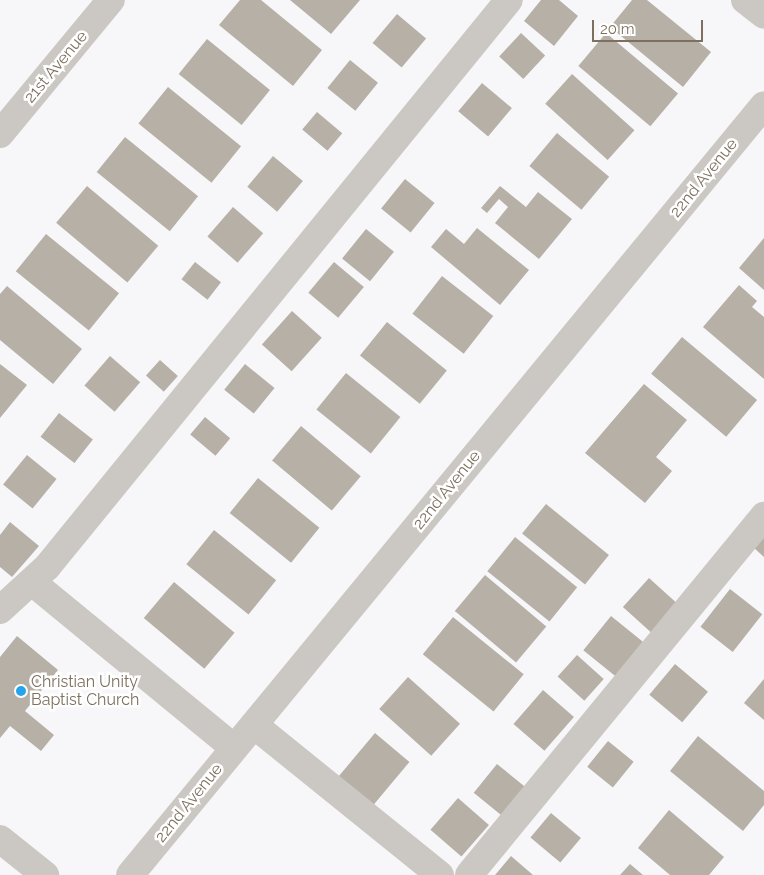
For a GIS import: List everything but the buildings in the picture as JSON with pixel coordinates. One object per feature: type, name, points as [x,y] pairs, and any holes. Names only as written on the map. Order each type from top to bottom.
[{"type":"street","name":"21st Avenue","points":[[0,134],[111,0]]},
{"type":"street","points":[[0,610],[32,582],[509,0]]},
{"type":"street","points":[[746,0],[764,15]]},
{"type":"street","name":"22nd Avenue","points":[[130,875],[764,105]]},
{"type":"street","points":[[469,875],[764,516]]},
{"type":"street","points":[[32,582],[234,748]]},
{"type":"street","points":[[254,725],[440,875]]},
{"type":"street","points":[[0,839],[44,875]]},
{"type":"place","name":"Christian Unity Baptist Church","points":[[21,691]]}]
